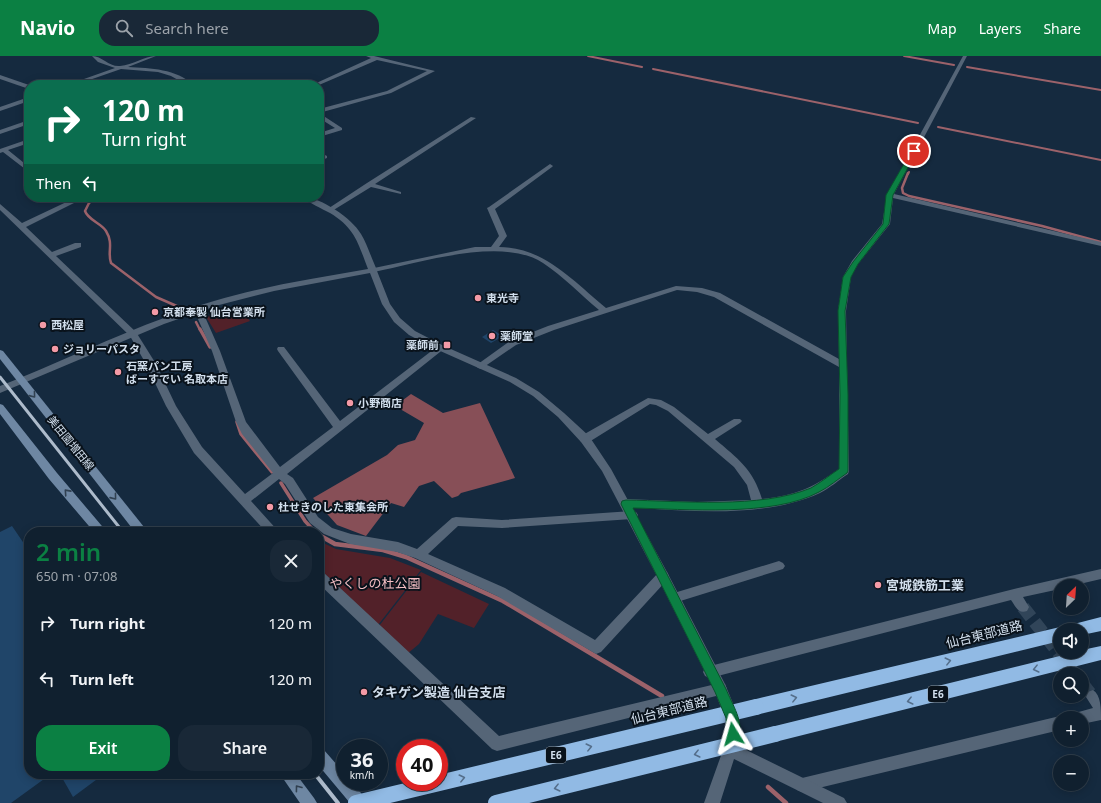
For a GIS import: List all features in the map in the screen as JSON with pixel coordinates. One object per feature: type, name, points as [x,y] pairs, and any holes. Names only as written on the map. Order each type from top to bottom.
[{"type":"highway","points":[[1089,627],[1101,624]]},
{"type":"highway","name":"仙台東部道路","points":[[356,803],[1053,636]]},
{"type":"highway","name":"E6","points":[[496,803],[1101,653]]},
{"type":"main road","name":"美田園増田線","points":[[0,354],[138,527]]},
{"type":"main road","points":[[0,407],[24,435],[53,476],[97,527]]},
{"type":"main road","points":[[324,761],[360,803]]},
{"type":"main road","points":[[291,779],[310,803]]},
{"type":"street","points":[[94,56],[103,63],[121,68],[164,72],[184,80]]},
{"type":"street","points":[[85,80],[154,56]]},
{"type":"street","points":[[324,110],[389,92],[432,71],[368,56]]},
{"type":"street","points":[[626,504],[695,506],[758,504],[789,499],[816,490],[844,471],[842,311],[847,277],[855,263],[886,224],[890,195],[965,56]]},
{"type":"street","points":[[324,81],[376,58]]},
{"type":"street","points":[[0,78],[24,85]]},
{"type":"street","points":[[0,109],[24,101]]},
{"type":"street","points":[[324,118],[340,129],[324,134]]},
{"type":"street","points":[[330,210],[473,118]]},
{"type":"street","points":[[0,132],[24,124]]},
{"type":"street","points":[[2,151],[24,143]]},
{"type":"street","points":[[2,151],[24,166]]},
{"type":"street","points":[[494,248],[503,236],[491,208],[550,166]]},
{"type":"street","points":[[369,184],[399,193]]},
{"type":"street","points":[[890,195],[1101,244]]},
{"type":"street","points":[[315,202],[330,210],[354,228],[374,270],[386,304],[397,320],[412,333],[441,348],[512,380],[536,394],[561,415],[585,439],[606,469],[632,514],[664,576],[710,672],[720,689],[732,718],[733,734],[730,750],[712,803]]},
{"type":"street","points":[[21,226],[70,203]]},
{"type":"street","points":[[0,206],[133,334],[151,364],[170,406],[198,450],[268,527]]},
{"type":"street","points":[[51,255],[78,245]]},
{"type":"street","points":[[0,390],[133,334],[198,310],[240,297],[475,249],[494,248],[526,253],[545,261],[604,310]]},
{"type":"street","points":[[481,366],[513,343],[604,310],[676,288],[702,290],[717,295],[843,365]]},
{"type":"street","points":[[198,310],[216,351],[241,422],[280,474],[289,481],[314,520],[323,527]]},
{"type":"street","points":[[244,501],[280,474],[338,426],[441,348]]},
{"type":"street","points":[[281,349],[338,426]]},
{"type":"street","points":[[585,439],[648,401],[658,402],[671,410],[738,464],[752,484],[758,504]]},
{"type":"street","points":[[708,439],[737,421]]},
{"type":"street","points":[[419,555],[456,521],[502,524],[562,521],[632,514]]},
{"type":"street","points":[[324,528],[328,531],[350,539],[398,547],[419,555],[501,592],[596,648],[664,576]]},
{"type":"street","points":[[674,598],[779,566]]},
{"type":"street","points":[[710,672],[1014,594],[1101,574]]},
{"type":"street","points":[[324,581],[497,744],[720,689]]},
{"type":"street","points":[[1014,594],[1023,607]]},
{"type":"street","points":[[1089,716],[1101,713]]},
{"type":"street","points":[[802,785],[1053,725]]},
{"type":"street","points":[[730,750],[839,803]]},
{"type":"green space","points":[[239,306],[250,321],[216,333],[206,317]]},
{"type":"green space","name":"やくしの杜公園","points":[[324,543],[336,549],[390,558],[421,570],[378,625],[324,573]]},
{"type":"green space","points":[[421,572],[489,604],[474,628],[438,614],[419,644],[407,654],[379,626]]},
{"type":"shaded area","points":[[411,394],[443,413],[480,403],[515,478],[461,493],[452,498],[434,481],[419,486],[404,507],[391,503],[366,536],[337,525],[313,498],[387,455],[398,445],[415,440],[424,423],[395,406]]},
{"type":"building","name":"薬師堂","points":[[493,330],[503,336],[491,343],[482,337]]},
{"type":"building","points":[[12,526],[24,544],[24,779],[44,779],[11,803],[0,803],[0,532]]},
{"type":"building","points":[[63,779],[97,779],[73,797]]},
{"type":"waterway","points":[[588,56],[642,67]]},
{"type":"waterway","points":[[904,56],[954,65]]},
{"type":"waterway","points":[[967,67],[1101,90]]},
{"type":"waterway","points":[[653,69],[918,123]]},
{"type":"waterway","points":[[938,127],[1101,160]]},
{"type":"waterway","points":[[908,173],[902,188],[903,193],[909,196],[1042,226],[1101,242]]},
{"type":"waterway","points":[[90,202],[85,211],[89,217],[106,231],[110,240],[111,263],[156,297],[179,307]]},
{"type":"waterway","points":[[196,322],[200,330]]},
{"type":"waterway","points":[[200,329],[210,347]]},
{"type":"waterway","points":[[237,422],[241,434],[272,472]]},
{"type":"waterway","points":[[281,483],[310,527]]},
{"type":"waterway","points":[[324,538],[335,544],[383,550],[406,557],[503,601],[662,696]]},
{"type":"waterway","points":[[768,787],[786,803]]},
{"type":"tunnel","points":[[1023,607],[1070,667]]},
{"type":"tunnel","points":[[1089,692],[1093,697]]},
{"type":"railway","points":[[0,377],[119,527]]},
{"type":"railway","points":[[319,779],[338,803]]},
{"type":"place","name":"東光寺","points":[[478,298]]},
{"type":"place","name":"京都奉製 仙台営業所","points":[[155,312]]},
{"type":"place","name":"西松屋","points":[[43,325]]},
{"type":"place","name":"薬師堂","points":[[492,336]]},
{"type":"place","name":"薬師前","points":[[447,345]]},
{"type":"place","name":"ジョリーパスタ","points":[[55,349]]},
{"type":"place","name":"石窯パン工房 ばーすでい 名取本店","points":[[118,372]]},
{"type":"place","name":"小野商店","points":[[350,403]]},
{"type":"place","name":"杜せきのした東集会所","points":[[270,507]]},
{"type":"place","name":"宮城鉄筋工業","points":[[878,585]]},
{"type":"place","name":"タキゲン製造 仙台支店","points":[[364,692]]},
{"type":"route","points":[[733,734],[732,718],[720,689],[710,672],[664,576],[626,504],[695,506],[758,504],[789,499],[816,490],[844,471],[842,311],[847,277],[855,263],[886,224],[890,195],[914,151]]}]
